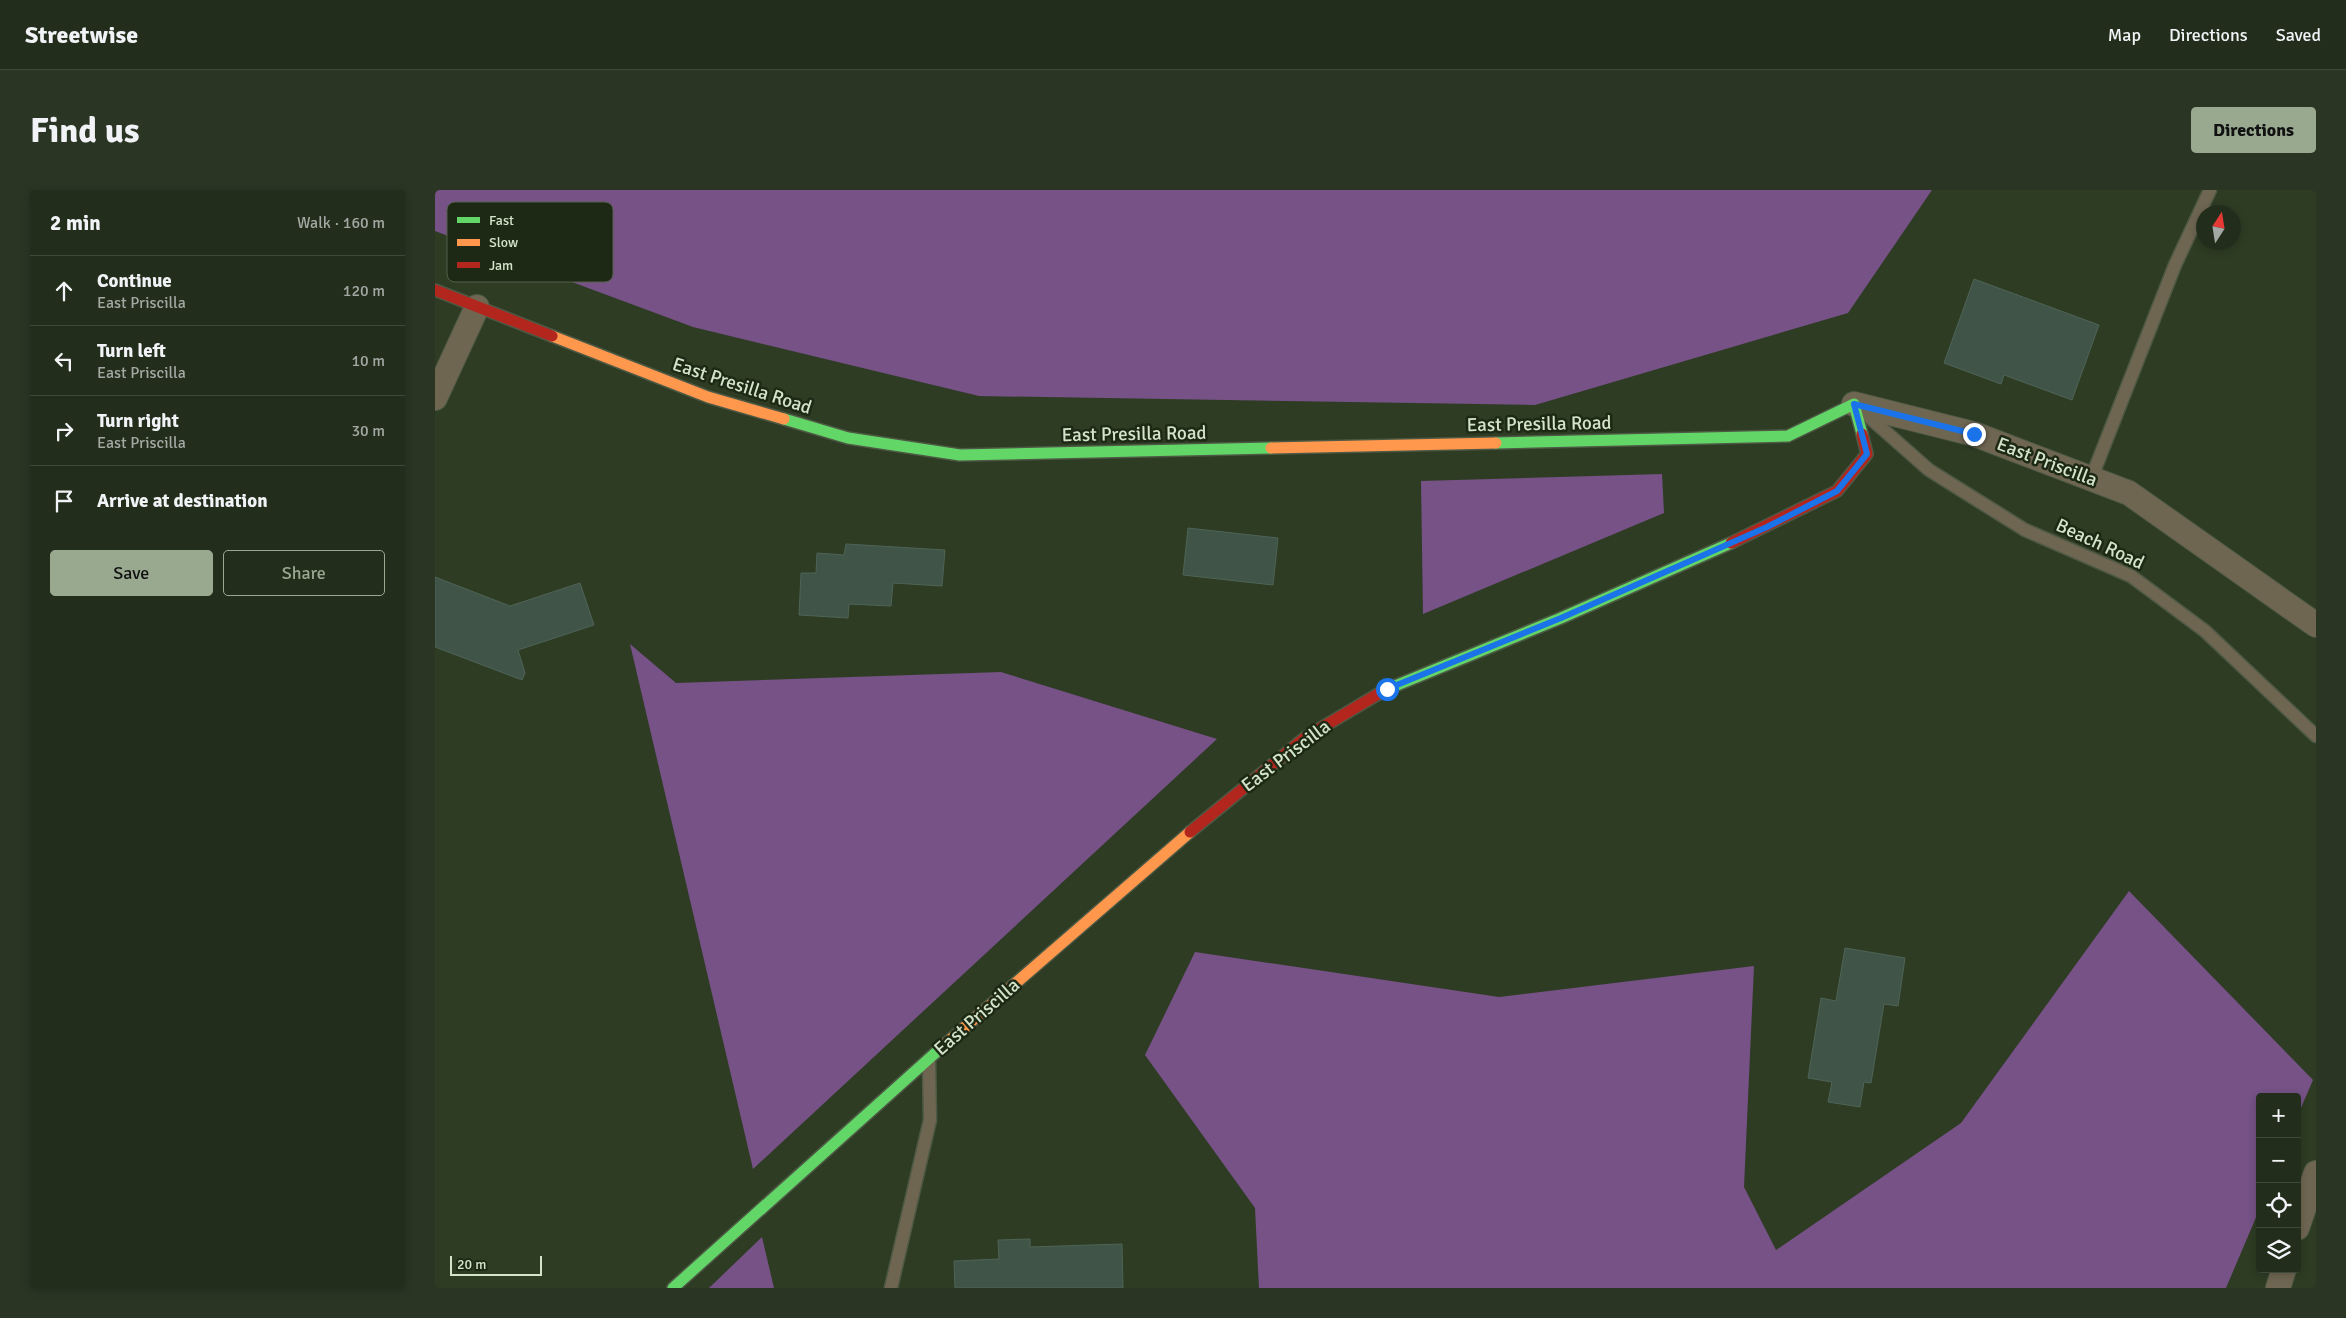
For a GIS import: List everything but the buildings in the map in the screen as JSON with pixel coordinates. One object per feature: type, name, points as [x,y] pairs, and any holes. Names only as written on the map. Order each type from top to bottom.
[{"type":"street","name":"East Presilla Road","points":[[435,290],[707,397],[848,438],[960,455],[1788,436],[1854,404]]},
{"type":"street","points":[[435,398],[477,307]]},
{"type":"street","name":"East Priscilla","points":[[673,1288],[929,1058],[1218,808],[1306,736],[1387,689],[1561,618],[1767,527],[1837,491],[1867,454],[1854,404],[1974,434],[2129,493],[2316,625]]},
{"type":"street","points":[[2301,1216],[2316,1173]]},
{"type":"street","points":[[2278,1288],[2283,1273]]},
{"type":"lane","points":[[2091,479],[2175,265],[2210,190]]},
{"type":"lane","name":"Beach Road","points":[[1854,404],[1937,475],[2025,530],[2131,576],[2205,631],[2316,736]]},
{"type":"lane","points":[[891,1288],[930,1120],[929,1058]]},
{"type":"shaded area","points":[[435,190],[1932,190],[1848,313],[1535,405],[979,396],[693,327],[572,282],[613,282],[613,202],[447,202],[447,235],[435,231]]},
{"type":"shaded area","points":[[1662,474],[1664,513],[1423,614],[1421,481]]},
{"type":"shaded area","points":[[630,644],[676,683],[1001,672],[1217,739],[753,1169]]},
{"type":"shaded area","points":[[2129,891],[2313,1080],[2301,1108],[2301,1093],[2256,1093],[2256,1217],[2226,1288],[1259,1288],[1255,1208],[1145,1055],[1195,952],[1499,997],[1754,966],[1744,1187],[1776,1250],[1961,1123]]},
{"type":"shaded area","points":[[762,1237],[774,1288],[709,1288]]},
{"type":"traffic: fast","points":[[1496,443],[1788,436],[1854,404],[1862,434]]},
{"type":"traffic: fast","points":[[784,419],[848,438],[960,455],[1271,448]]},
{"type":"traffic: fast","points":[[1385,690],[1561,618],[1731,543]]},
{"type":"traffic: fast","points":[[673,1288],[942,1047]]},
{"type":"traffic: slow","points":[[552,336],[708,397],[784,419]]},
{"type":"traffic: slow","points":[[1271,448],[1496,443]]},
{"type":"traffic: slow","points":[[942,1047],[1190,832]]},
{"type":"traffic: jam","points":[[435,290],[552,336]]},
{"type":"traffic: jam","points":[[1731,543],[1837,491],[1867,454],[1862,434]]},
{"type":"traffic: jam","points":[[1190,832],[1306,737],[1385,690]]},
{"type":"route","points":[[1387,689],[1561,618],[1767,527],[1837,491],[1867,454],[1854,404],[1974,434]]}]
